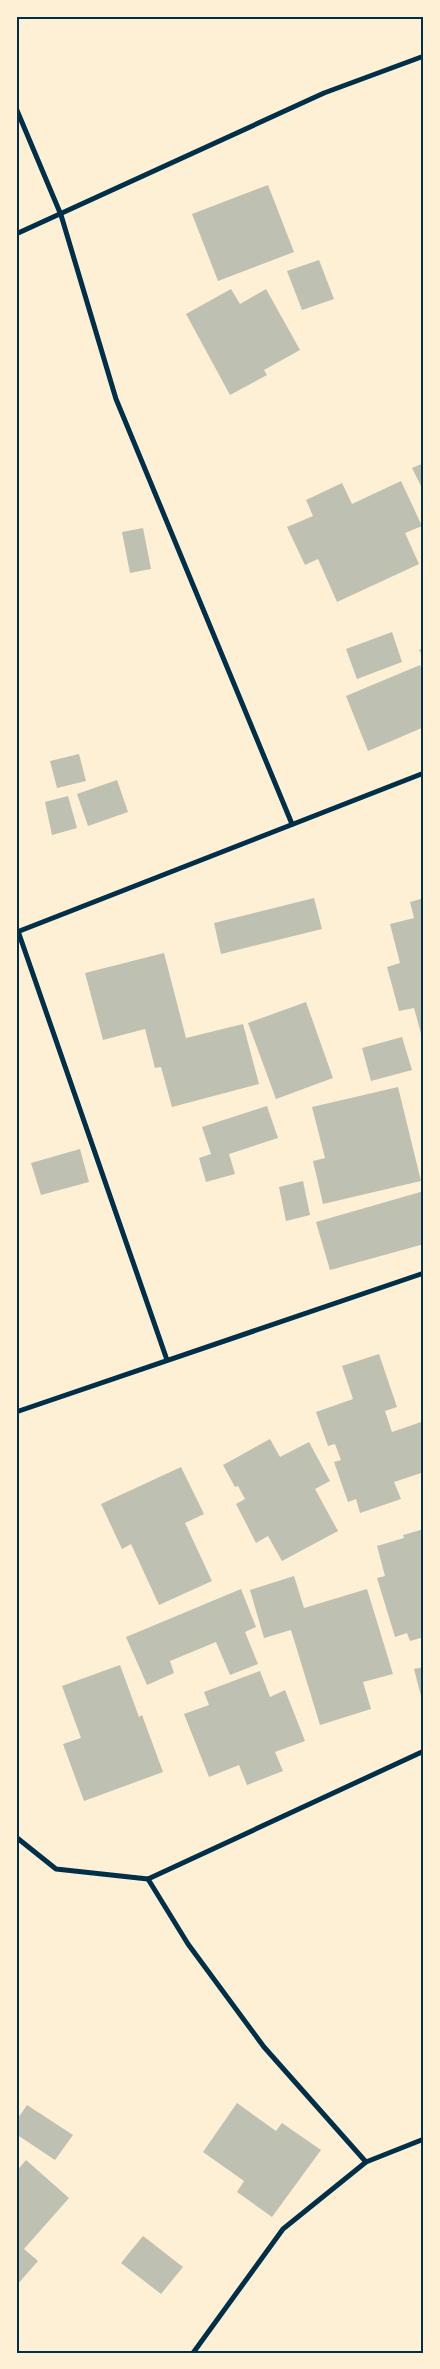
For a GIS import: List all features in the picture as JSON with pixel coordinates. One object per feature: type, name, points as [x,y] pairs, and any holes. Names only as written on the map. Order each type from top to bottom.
[{"type":"street","points":[[16,234],[324,93],[424,56]]},
{"type":"street","points":[[16,108],[61,215],[116,399],[292,824]]},
{"type":"street","points":[[167,1360],[17,932],[424,772]]},
{"type":"street","points":[[16,1412],[424,1272]]},
{"type":"street","points":[[16,1837],[56,1869],[148,1879],[424,1751]]},
{"type":"street","points":[[148,1879],[188,1944],[264,2047],[366,2162]]},
{"type":"street","points":[[193,2353],[283,2229],[366,2162],[424,2140]]},
{"type":"building","points":[[268,185],[294,252],[218,281],[192,214]]},
{"type":"building","points":[[319,260],[334,299],[302,310],[287,271]]},
{"type":"building","points":[[231,289],[240,304],[266,289],[300,350],[264,370],[267,375],[230,395],[186,314]]},
{"type":"building","points":[[424,463],[424,492],[412,468]]},
{"type":"building","points":[[401,481],[422,526],[405,533],[419,564],[337,602],[318,559],[305,565],[287,527],[313,516],[306,500],[342,483],[352,504]]},
{"type":"building","points":[[143,528],[151,569],[130,573],[122,532]]},
{"type":"building","points":[[392,632],[402,662],[357,679],[346,649]]},
{"type":"building","points":[[424,647],[424,658],[419,650]]},
{"type":"building","points":[[420,665],[424,675],[424,727],[368,751],[346,696]]},
{"type":"building","points":[[79,754],[86,781],[57,788],[50,761]]},
{"type":"building","points":[[117,780],[128,812],[88,826],[77,794]]},
{"type":"building","points":[[68,796],[77,828],[52,835],[45,802]]},
{"type":"building","points":[[314,898],[322,929],[221,954],[214,923]]},
{"type":"building","points":[[424,898],[423,1041],[414,1008],[399,1011],[387,967],[400,963],[390,924],[414,918],[410,902]]},
{"type":"building","points":[[164,953],[186,1038],[243,1024],[259,1084],[172,1107],[161,1067],[155,1068],[145,1029],[103,1040],[85,973]]},
{"type":"building","points":[[306,1002],[333,1078],[276,1099],[248,1023]]},
{"type":"building","points":[[402,1037],[412,1070],[371,1081],[362,1048]]},
{"type":"building","points":[[398,1087],[421,1181],[323,1204],[313,1161],[325,1158],[312,1107]]},
{"type":"building","points":[[267,1106],[278,1138],[229,1154],[235,1174],[206,1182],[199,1158],[211,1154],[202,1127]]},
{"type":"building","points":[[80,1149],[89,1182],[41,1195],[31,1163]]},
{"type":"building","points":[[303,1181],[310,1215],[286,1221],[279,1187]]},
{"type":"building","points":[[424,1191],[424,1244],[330,1270],[316,1222]]},
{"type":"building","points":[[379,1354],[397,1407],[385,1411],[392,1432],[424,1421],[424,1472],[394,1482],[401,1499],[360,1513],[356,1499],[348,1502],[334,1462],[341,1460],[335,1444],[328,1446],[316,1412],[353,1399],[342,1366]]},
{"type":"building","points":[[270,1439],[280,1457],[309,1442],[330,1481],[315,1489],[338,1531],[282,1561],[268,1536],[256,1543],[236,1504],[245,1499],[238,1486],[235,1487],[223,1465]]},
{"type":"building","points":[[181,1467],[204,1514],[185,1523],[212,1581],[159,1605],[131,1544],[122,1549],[101,1504]]},
{"type":"building","points":[[424,1529],[424,1637],[410,1641],[407,1633],[395,1637],[377,1578],[385,1576],[377,1546],[404,1538],[403,1535]]},
{"type":"building","points":[[294,1576],[304,1608],[367,1589],[393,1674],[363,1682],[371,1709],[320,1725],[291,1630],[264,1638],[250,1590]]},
{"type":"building","points":[[241,1589],[256,1627],[245,1632],[258,1664],[230,1675],[216,1642],[170,1661],[174,1673],[147,1685],[126,1637]]},
{"type":"building","points":[[120,1665],[139,1717],[142,1715],[163,1772],[84,1801],[63,1744],[81,1738],[62,1686]]},
{"type":"building","points":[[424,1667],[424,1704],[423,1704],[414,1669]]},
{"type":"building","points":[[260,1671],[270,1697],[285,1690],[305,1741],[275,1752],[283,1771],[247,1785],[239,1765],[209,1777],[184,1714],[209,1705],[204,1692]]},
{"type":"building","points":[[237,2103],[276,2131],[282,2123],[321,2150],[272,2217],[237,2192],[244,2181],[203,2152]]},
{"type":"building","points":[[27,2105],[73,2135],[55,2160],[16,2134],[16,2121]]},
{"type":"building","points":[[26,2160],[69,2198],[24,2249],[38,2261],[16,2286],[16,2172]]},
{"type":"building","points":[[143,2236],[183,2267],[161,2294],[121,2263]]}]
